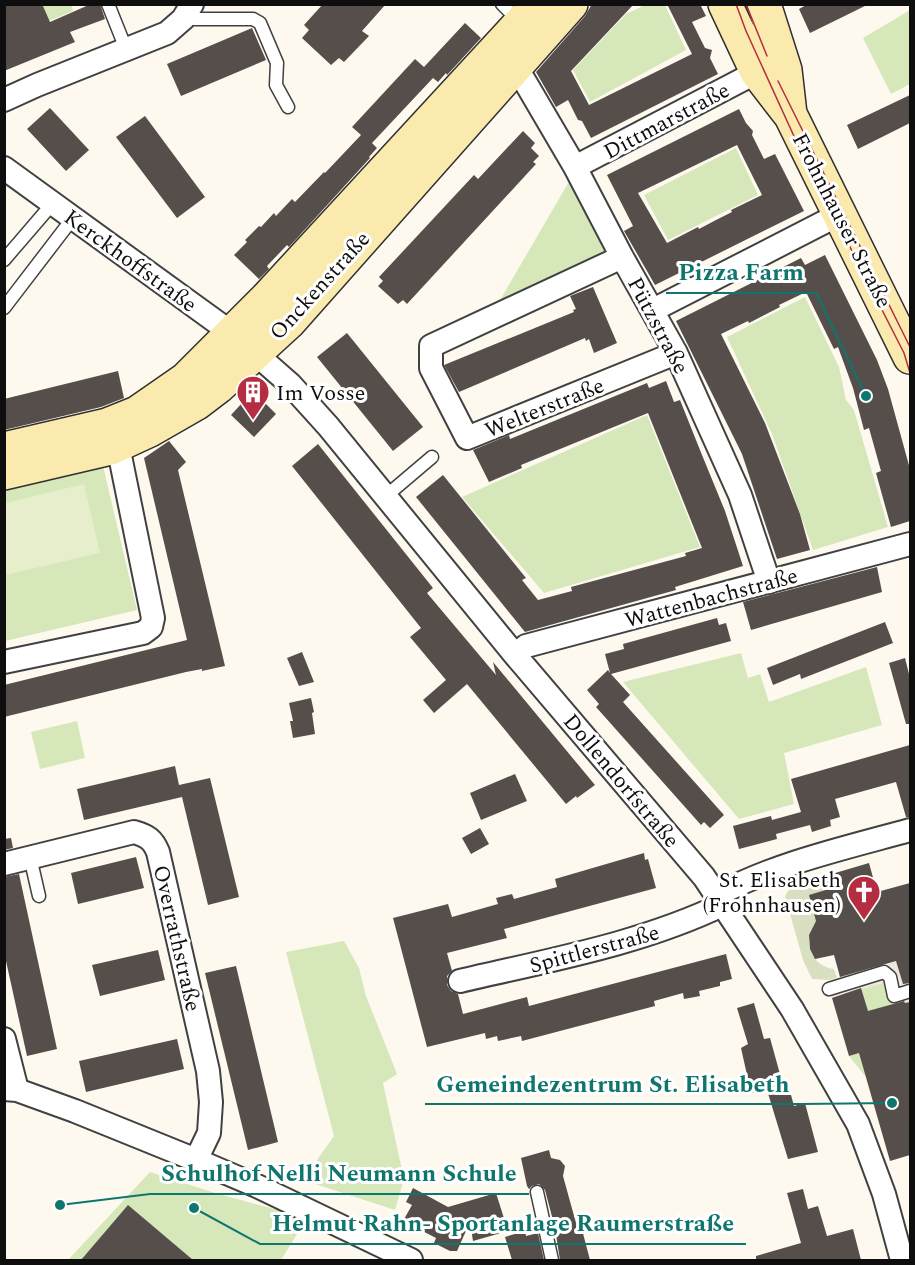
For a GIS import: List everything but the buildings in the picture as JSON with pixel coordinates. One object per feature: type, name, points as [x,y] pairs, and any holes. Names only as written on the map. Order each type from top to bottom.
[{"type":"main road","name":"Onckenstraße","points":[[4,449],[107,425],[137,413],[307,302],[571,4]]},
{"type":"main road","name":"Frohnhauser Straße","points":[[725,4],[757,72],[790,116],[910,357]]},
{"type":"main road","name":"Frohnhauser Straße","points":[[764,4],[785,70],[790,116]]},
{"type":"main road","name":"Onckenstraße","points":[[4,473],[118,446],[197,403],[218,387],[245,344],[521,11]]},
{"type":"street","points":[[5,100],[37,84],[167,33],[187,12]]},
{"type":"street","name":"Dittmarstraße","points":[[575,167],[757,72]]},
{"type":"street","name":"Pützstraße","points":[[524,80],[575,167],[676,353],[740,495],[769,582]]},
{"type":"street","name":"Kerckhoffstraße","points":[[4,168],[245,344]]},
{"type":"street","points":[[653,310],[840,214]]},
{"type":"street","name":"Welterstraße","points":[[622,257],[431,346],[431,368],[467,438],[676,353]]},
{"type":"street","name":"Dollendorfstraße","points":[[245,344],[298,392],[515,655],[704,877],[792,1009],[858,1124],[884,1194],[902,1260]]},
{"type":"street","points":[[4,662],[144,633],[151,627],[153,618],[118,446]]},
{"type":"street","name":"Wattenbachstraße","points":[[515,655],[525,646],[910,544]]},
{"type":"street","name":"Spittlerstraße","points":[[460,981],[538,964],[688,921],[745,880],[806,859],[910,830]]},
{"type":"street","name":"Overrathstraße","points":[[4,864],[134,832],[146,835],[153,841],[159,852],[208,1071],[211,1102],[209,1133],[196,1160]]},
{"type":"street","points":[[4,1039],[11,1090],[196,1160],[257,1186],[411,1260]]},
{"type":"lane","points":[[108,4],[126,49]]},
{"type":"lane","points":[[187,12],[253,19],[260,23],[278,63],[276,85],[288,107]]},
{"type":"lane","points":[[4,260],[53,203]]},
{"type":"lane","points":[[4,308],[73,218]]},
{"type":"lane","points":[[386,496],[432,457]]},
{"type":"lane","points":[[30,857],[39,896]]},
{"type":"lane","points":[[829,989],[884,972],[890,977],[894,996],[910,991]]},
{"type":"lane","points":[[537,1192],[552,1260]]},
{"type":"green space","points":[[71,4],[73,11],[5,39],[14,5]]},
{"type":"green space","points":[[645,5],[665,5],[686,50],[590,102],[573,70],[626,14]]},
{"type":"green space","points":[[910,10],[910,84],[891,94],[863,38]]},
{"type":"green space","points":[[736,148],[758,195],[668,240],[644,195]]},
{"type":"green space","points":[[574,173],[617,256],[492,314]]},
{"type":"green space","points":[[805,297],[839,367],[846,400],[854,410],[888,527],[813,550],[772,434],[727,337]]},
{"type":"green space","points":[[647,415],[700,547],[544,593],[462,497]]},
{"type":"green space","points":[[103,466],[137,610],[5,641],[4,490]]},
{"type":"green space","points":[[84,484],[100,553],[5,575],[5,503]]},
{"type":"green space","points":[[741,653],[748,678],[760,674],[769,702],[866,667],[882,725],[784,753],[794,804],[739,819],[623,682]]},
{"type":"green space","points":[[77,721],[85,758],[40,769],[31,732]]},
{"type":"green space","points":[[825,876],[829,888],[827,899],[809,939],[810,948],[816,959],[822,965],[834,969],[837,978],[829,980],[812,979],[803,960],[785,896],[792,885]]},
{"type":"green space","points":[[344,941],[359,968],[366,996],[397,1074],[383,1083],[404,1179],[395,1210],[303,1180],[334,1136],[286,952]]},
{"type":"green space","points":[[886,982],[909,1061],[865,1076],[849,1056],[878,1047],[861,989]]},
{"type":"green space","points":[[150,1172],[215,1193],[307,1218],[281,1260],[68,1260]]},
{"type":"shaded area","points":[[896,961],[899,969],[910,966],[910,1002],[896,1003],[894,1007],[887,982],[832,998],[829,980]]},
{"type":"tram line","points":[[736,4],[798,145],[904,353],[910,373]]},
{"type":"tram line","points":[[746,4],[767,56]]},
{"type":"tram line","points":[[778,81],[910,347]]},
{"type":"place","name":"Pizza Farm","points":[[866,396]]},
{"type":"place","name":"Im Vosse","points":[[253,421]]},
{"type":"place","name":"St. Elisabeth (Frohnhausen)","points":[[864,921]]},
{"type":"place","name":"Gemeindezentrum St. Elisabeth","points":[[892,1103]]},
{"type":"place","name":"Schulhof Nelli Neumann Schule","points":[[60,1205]]},
{"type":"place","name":"Helmut Rahn- Sportanlage Raumerstraße","points":[[194,1208]]}]
